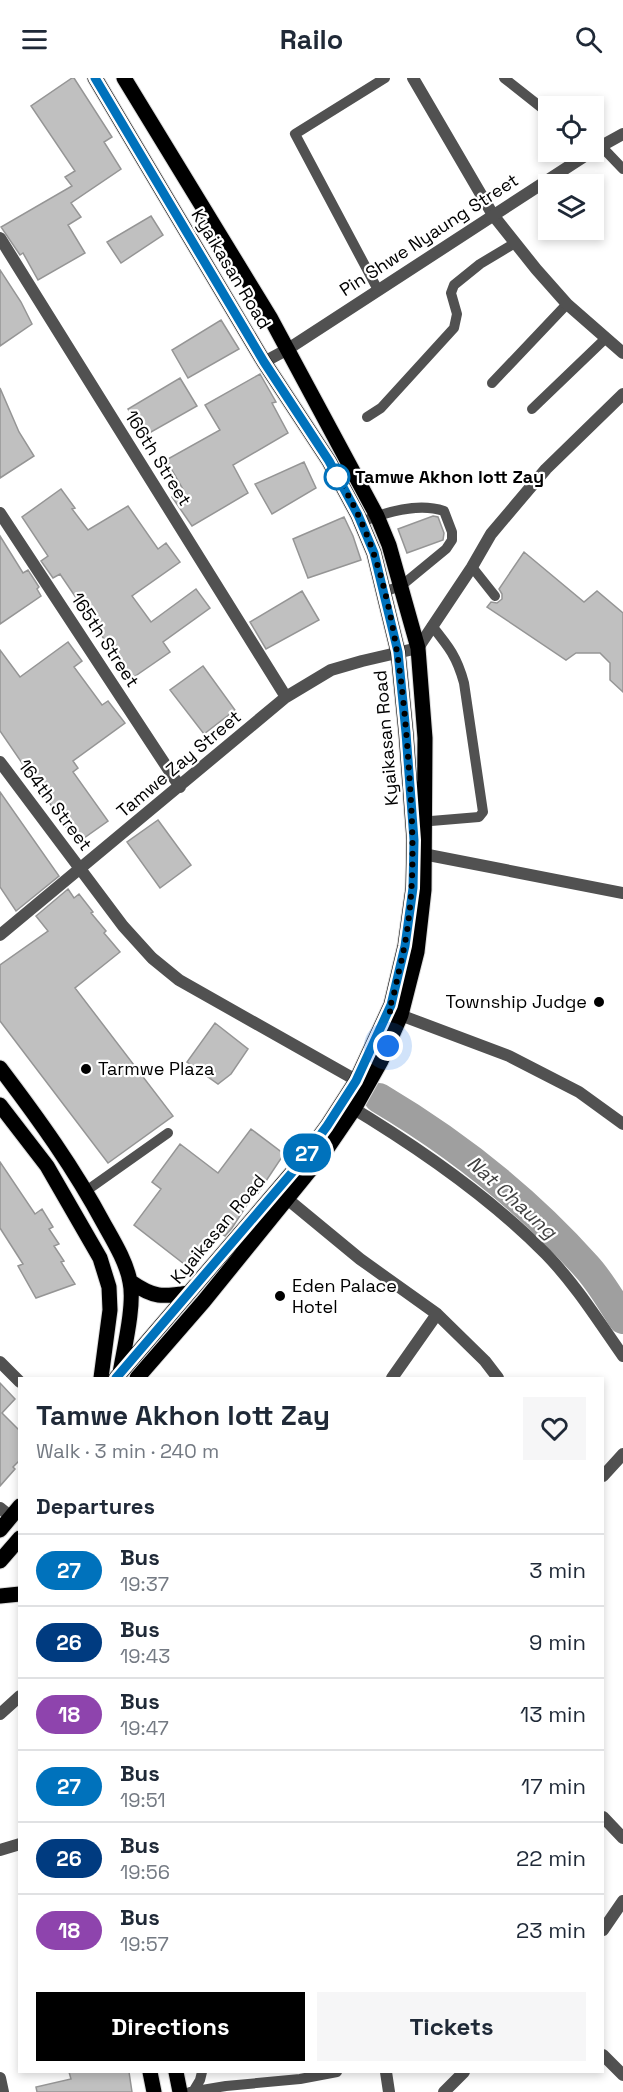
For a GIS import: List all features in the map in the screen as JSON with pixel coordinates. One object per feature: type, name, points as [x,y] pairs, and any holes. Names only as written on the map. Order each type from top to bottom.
[{"type":"main road","name":"Kyaikasan Road","points":[[95,78],[264,362],[329,461],[374,553],[398,652],[406,733],[419,822],[419,853],[424,890],[417,952],[394,1013],[381,1061],[361,1084],[324,1154],[189,1293],[119,1376]]},
{"type":"main road","name":"Kyaikasan Road","points":[[124,78],[288,349],[377,516],[389,545],[418,648],[425,738],[424,795],[419,822]]},
{"type":"main road","points":[[0,1068],[46,1128],[116,1244],[130,1282],[128,1324],[119,1376]]},
{"type":"main road","points":[[0,1104],[47,1166],[100,1258],[109,1287],[110,1310],[101,1377]]},
{"type":"main road","name":"Kyaikasan Road","points":[[138,1377],[282,1195]]},
{"type":"main road","points":[[130,1282],[147,1293],[165,1297],[189,1293]]},
{"type":"main road","points":[[0,1530],[10,1511]]},
{"type":"main road","points":[[0,1561],[18,1540]]},
{"type":"main road","points":[[0,1596],[18,1594]]},
{"type":"main road","points":[[150,2073],[154,2092]]},
{"type":"main road","points":[[177,2073],[188,2092]]},
{"type":"street","points":[[413,78],[493,215],[567,304],[623,352]]},
{"type":"street","name":"Pin Shwe Nyaung Street","points":[[604,144],[623,134]]},
{"type":"street","name":"Pin Shwe Nyaung Street","points":[[264,362],[288,349],[493,215],[562,162]]},
{"type":"street","name":"166th Street","points":[[0,238],[286,697]]},
{"type":"street","points":[[418,648],[491,534],[546,469],[623,394]]},
{"type":"street","name":"165th Street","points":[[0,513],[180,787]]},
{"type":"street","name":"Tamwe Zay Street","points":[[0,935],[286,697],[331,670],[418,648]]},
{"type":"street","name":"164th Street","points":[[0,762],[123,926],[152,958],[166,970],[361,1084]]},
{"type":"street","points":[[419,853],[623,893]]},
{"type":"street","points":[[394,1013],[509,1056],[579,1092],[623,1124]]},
{"type":"street","points":[[349,1105],[471,1189],[546,1254],[572,1284],[623,1356]]},
{"type":"street","points":[[282,1195],[360,1259],[437,1314],[485,1361],[497,1377]]},
{"type":"street","points":[[393,1377],[437,1314]]},
{"type":"street","points":[[0,1362],[18,1380]]},
{"type":"street","points":[[604,1475],[622,1458]]},
{"type":"street","points":[[0,1714],[18,1698]]},
{"type":"street","points":[[604,1818],[623,1838]]},
{"type":"street","points":[[0,1850],[18,1845]]},
{"type":"street","points":[[604,1929],[623,1901]]},
{"type":"street","points":[[604,2056],[623,2075]]},
{"type":"street","points":[[386,2073],[389,2092]]},
{"type":"street","points":[[444,2092],[463,2073]]},
{"type":"street","points":[[0,2078],[3,2092]]},
{"type":"lane","points":[[378,290],[295,134],[385,78]]},
{"type":"lane","points":[[504,78],[538,105]]},
{"type":"lane","points":[[604,155],[623,169]]},
{"type":"lane","points":[[367,417],[392,397],[454,328],[457,314],[452,293],[454,285],[480,264],[515,243]]},
{"type":"lane","points":[[492,384],[567,304]]},
{"type":"lane","points":[[532,409],[606,338]]},
{"type":"lane","points":[[360,522],[403,510],[432,507],[444,511],[452,532],[452,540],[446,549],[401,586],[383,592]]},
{"type":"lane","points":[[472,567],[495,596]]},
{"type":"lane","points":[[419,822],[479,818],[483,812],[459,662],[432,626]]},
{"type":"lane","points":[[86,1191],[168,1133]]},
{"type":"lane","points":[[188,2092],[200,2080],[202,2073]]},
{"type":"lane","points":[[188,2092],[332,2073]]},
{"type":"building","points":[[72,78],[112,137],[104,142],[121,169],[71,203],[81,217],[68,225],[85,253],[38,280],[23,253],[20,255],[1,227],[72,186],[65,177],[75,171],[31,106]]},
{"type":"building","points":[[151,216],[163,235],[121,263],[107,242]]},
{"type":"building","points":[[0,270],[32,324],[0,346]]},
{"type":"building","points":[[221,320],[239,349],[188,378],[172,350]]},
{"type":"building","points":[[260,374],[276,402],[272,403],[288,433],[233,465],[248,493],[192,526],[172,497],[184,491],[166,460],[220,430],[205,405]]},
{"type":"building","points":[[180,378],[197,406],[144,436],[128,409]]},
{"type":"building","points":[[0,388],[19,432],[34,456],[0,478]]},
{"type":"building","points":[[304,462],[316,488],[272,514],[255,484]]},
{"type":"building","points":[[61,489],[75,508],[72,509],[88,530],[128,506],[158,549],[166,543],[180,562],[132,596],[151,622],[196,589],[210,608],[163,642],[170,652],[131,679],[60,574],[53,578],[41,561],[48,556],[22,517]]},
{"type":"building","points":[[433,516],[438,517],[444,533],[443,540],[407,553],[398,529]]},
{"type":"building","points":[[344,517],[361,560],[308,578],[293,539]]},
{"type":"building","points":[[0,536],[23,573],[28,570],[39,587],[37,589],[41,596],[0,624]]},
{"type":"building","points":[[524,552],[584,602],[597,591],[623,613],[623,692],[610,680],[610,663],[600,653],[576,653],[566,660],[487,607],[491,602],[497,603],[502,599],[499,589]]},
{"type":"building","points":[[302,591],[319,620],[266,649],[250,622]]},
{"type":"building","points":[[68,642],[82,661],[74,667],[102,705],[108,701],[125,723],[73,761],[78,768],[73,772],[108,821],[77,843],[0,731],[0,650],[20,677]]},
{"type":"building","points":[[203,666],[235,710],[204,734],[170,690]]},
{"type":"building","points":[[0,792],[59,876],[16,911],[0,887]]},
{"type":"building","points":[[158,820],[191,865],[160,888],[127,842]]},
{"type":"building","name":"Tarmwe Plaza","points":[[68,889],[74,898],[79,894],[106,931],[104,933],[120,952],[75,988],[173,1116],[108,1163],[0,1021],[0,965],[48,931],[36,916]]},
{"type":"building","points":[[215,1023],[248,1049],[231,1074],[218,1084],[187,1062]]},
{"type":"building","points":[[251,1129],[284,1154],[232,1228],[225,1236],[219,1232],[188,1267],[134,1225],[161,1189],[152,1182],[180,1144],[218,1173]]},
{"type":"building","points":[[0,1162],[35,1214],[42,1209],[53,1227],[49,1229],[59,1244],[54,1246],[64,1261],[61,1262],[75,1284],[36,1298],[18,1266],[23,1264],[0,1228]]},
{"type":"building","points":[[0,1383],[15,1399],[2,1413],[18,1429],[18,1462],[0,1486]]},
{"type":"building","points":[[69,2073],[129,2073],[132,2092],[37,2092],[36,2087],[71,2079]]},
{"type":"waterway","name":"Nat Chaung","points":[[379,1098],[435,1134],[515,1196],[586,1266],[623,1319]]},
{"type":"bus line","name":"27","points":[[95,78],[264,362],[329,461],[358,515],[374,553],[398,652],[414,840],[410,916],[391,1005],[356,1081],[296,1168],[117,1377]]},
{"type":"place","name":"Tamwe Akhon lott Zay","points":[[337,477]]},
{"type":"place","name":"Township Judge","points":[[599,1002]]},
{"type":"place","name":"Tarmwe Plaza","points":[[86,1069]]},
{"type":"place","name":"Eden Palace Hotel","points":[[280,1296]]},
{"type":"route","points":[[337,477],[358,515],[374,553],[398,652],[406,733],[414,840],[413,888],[405,946],[388,1011],[400,1014],[388,1046]]}]
